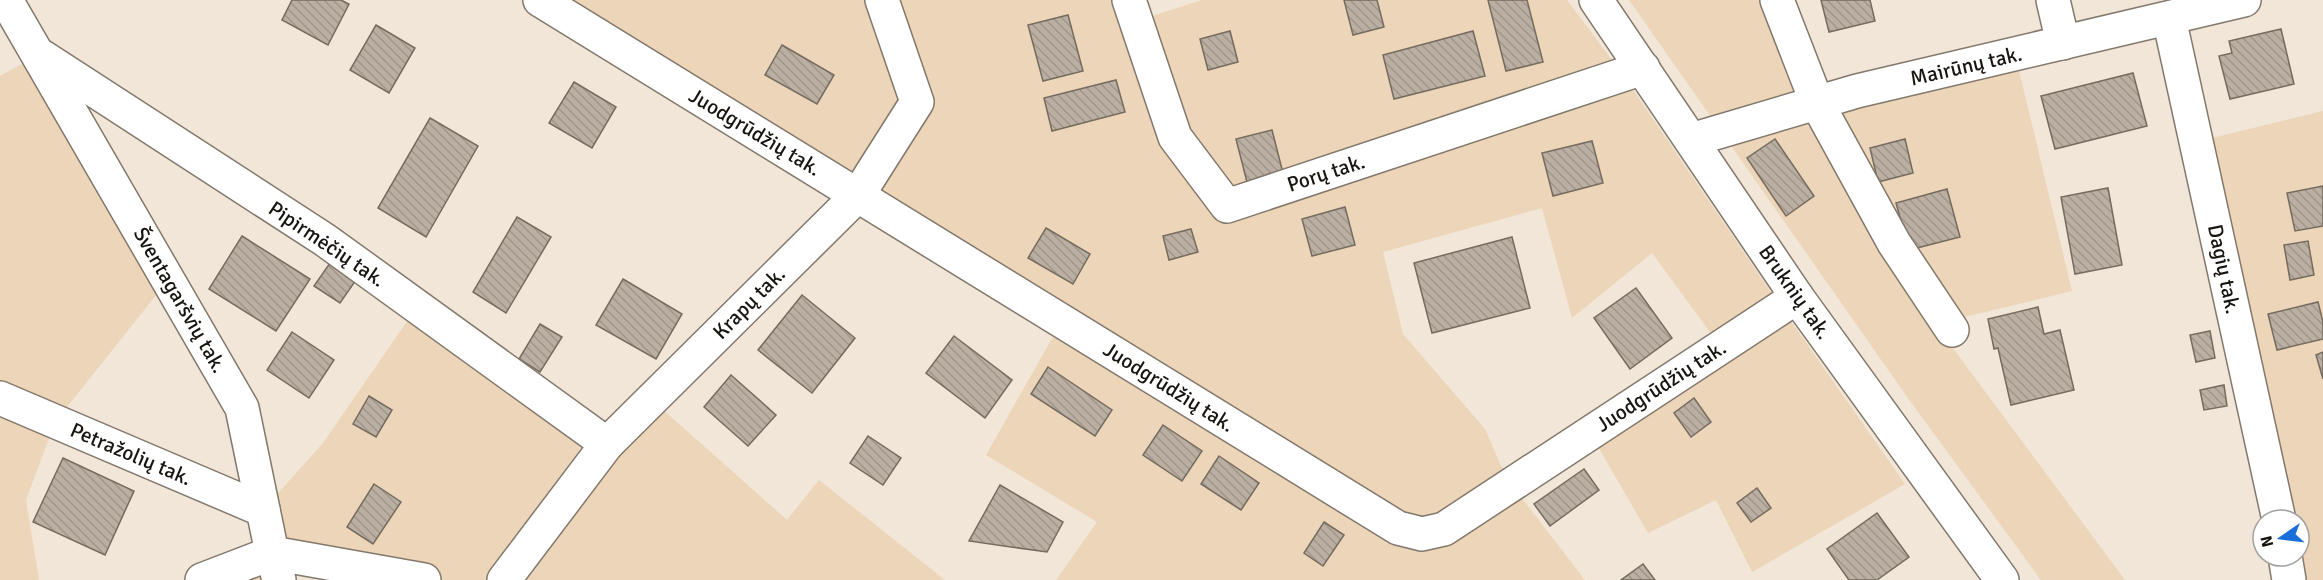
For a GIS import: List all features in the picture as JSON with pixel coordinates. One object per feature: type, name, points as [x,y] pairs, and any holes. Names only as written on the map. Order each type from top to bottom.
[{"type":"street","name":"Šventagaršvių tak.","points":[[6,0],[242,408],[275,567]]},
{"type":"street","name":"Juodgrūdžių tak.","points":[[540,0],[1398,528],[1422,534],[1444,529],[1797,297]]},
{"type":"street","name":"Krapų tak.","points":[[504,580],[607,444],[858,195],[917,102],[882,0]]},
{"type":"street","name":"Porų tak.","points":[[1129,0],[1175,137],[1227,206],[1643,68]]},
{"type":"street","name":"Bruknių tak.","points":[[1596,0],[1797,297],[2002,580]]},
{"type":"street","points":[[1777,0],[1817,103],[1894,243],[1952,330]]},
{"type":"street","points":[[2053,0],[2063,43]]},
{"type":"street","name":"Mairūnų tak.","points":[[1691,140],[1857,91],[2244,0]]},
{"type":"street","name":"Dagių tak.","points":[[2169,18],[2276,508]]},
{"type":"street","name":"Pipirmėčių tak.","points":[[39,55],[325,240],[607,444]]},
{"type":"street","name":"Petražolių tak.","points":[[0,398],[263,510]]},
{"type":"street","points":[[202,580],[275,567],[424,580]]},
{"type":"shaded area","points":[[540,0],[1146,0],[1152,16],[1202,0],[1567,0],[1623,75],[1905,484],[1752,572],[1716,500],[1648,533],[1590,433],[1721,347],[1652,253],[1572,318],[1542,208],[1383,252],[1403,334],[1485,429],[1501,466],[1517,492],[1585,580],[1056,580],[1097,522],[986,455],[1062,321]]},
{"type":"shaded area","points":[[1629,0],[1764,0],[1806,111],[2016,58],[2072,291],[1935,324],[2125,580],[2041,580],[1910,401]]},
{"type":"shaded area","points":[[39,55],[168,280],[55,422],[26,500],[39,580],[0,580],[0,76]]},
{"type":"shaded area","points":[[2323,111],[2323,580],[2298,580],[2298,568],[2311,568],[2311,508],[2282,508],[2204,140]]},
{"type":"shaded area","points":[[417,307],[607,444],[652,400],[787,520],[819,480],[945,580],[424,580],[272,553],[263,510],[323,443]]},
{"type":"shaded area","points":[[272,553],[279,580],[202,580]]},
{"type":"building","points":[[292,0],[341,0],[349,4],[328,45],[282,20]]},
{"type":"building","points":[[1344,0],[1377,0],[1384,27],[1353,35]]},
{"type":"building","points":[[1488,0],[1527,0],[1543,62],[1506,71]]},
{"type":"building","points":[[1821,0],[1870,0],[1875,21],[1829,32]]},
{"type":"building","points":[[1068,15],[1083,71],[1043,81],[1028,25]]},
{"type":"building","points":[[376,25],[415,48],[389,93],[350,70]]},
{"type":"building","points":[[2281,29],[2294,84],[2230,99],[2219,56],[2232,53],[2229,41]]},
{"type":"building","points":[[1230,31],[1238,62],[1208,70],[1200,39]]},
{"type":"building","points":[[1473,31],[1485,76],[1394,99],[1383,55]]},
{"type":"building","points":[[782,45],[834,75],[817,104],[765,75]]},
{"type":"building","points":[[2133,73],[2147,126],[2055,149],[2041,96]]},
{"type":"building","points":[[1116,80],[1125,112],[1052,131],[1044,98]]},
{"type":"building","points":[[574,82],[616,107],[592,148],[549,123]]},
{"type":"building","points":[[430,118],[478,146],[426,237],[378,208]]},
{"type":"building","points":[[1272,130],[1284,177],[1248,186],[1236,139]]},
{"type":"building","points":[[1775,139],[1814,196],[1786,216],[1747,158]]},
{"type":"building","points":[[1905,139],[1913,173],[1878,182],[1870,148]]},
{"type":"building","points":[[1592,141],[1603,183],[1553,196],[1542,153]]},
{"type":"building","points":[[2323,186],[2323,226],[2295,231],[2287,193]]},
{"type":"building","points":[[2108,188],[2122,265],[2075,274],[2061,197]]},
{"type":"building","points":[[1947,189],[1960,237],[1909,250],[1896,203]]},
{"type":"building","points":[[1345,207],[1355,245],[1312,256],[1302,219]]},
{"type":"building","points":[[517,217],[551,237],[506,313],[473,292]]},
{"type":"building","points":[[1046,228],[1090,254],[1073,284],[1028,258]]},
{"type":"building","points":[[1191,229],[1198,252],[1169,260],[1163,236]]},
{"type":"building","points":[[242,236],[310,279],[276,331],[209,289]]},
{"type":"building","points":[[1512,237],[1530,308],[1432,333],[1414,263]]},
{"type":"building","points":[[2308,241],[2314,275],[2290,280],[2284,245]]},
{"type":"building","points":[[330,263],[356,280],[340,303],[314,286]]},
{"type":"building","points":[[623,279],[682,314],[656,359],[596,325]]},
{"type":"building","points":[[1636,288],[1672,338],[1630,369],[1594,318]]},
{"type":"building","points":[[802,295],[855,338],[812,393],[758,350]]},
{"type":"building","points":[[2318,302],[2323,322],[2323,339],[2277,350],[2268,314]]},
{"type":"building","points":[[2038,307],[2044,334],[2060,330],[2074,390],[2011,405],[1998,348],[1994,349],[1988,319]]},
{"type":"building","points":[[540,324],[562,337],[540,372],[519,359]]},
{"type":"building","points":[[2210,331],[2215,358],[2196,362],[2190,335]]},
{"type":"building","points":[[292,332],[334,360],[309,398],[267,370]]},
{"type":"building","points":[[954,336],[1012,380],[985,418],[926,373]]},
{"type":"building","points":[[2323,352],[2323,379],[2316,355]]},
{"type":"building","points":[[1048,367],[1112,410],[1095,436],[1031,394]]},
{"type":"building","points":[[731,375],[776,415],[748,446],[704,407]]},
{"type":"building","points":[[2224,385],[2227,406],[2204,410],[2200,390]]},
{"type":"building","points":[[369,396],[392,410],[376,437],[353,424]]},
{"type":"building","points":[[1694,398],[1711,422],[1691,437],[1674,413]]},
{"type":"building","points":[[1163,425],[1202,451],[1182,481],[1143,455]]},
{"type":"building","points":[[868,436],[901,458],[883,485],[850,463]]},
{"type":"building","points":[[1219,456],[1259,483],[1241,510],[1201,484]]},
{"type":"building","points":[[63,458],[134,491],[105,555],[33,522]]},
{"type":"building","points":[[1584,469],[1599,490],[1550,526],[1534,504]]},
{"type":"building","points":[[374,484],[401,502],[373,544],[347,527]]},
{"type":"building","points":[[1000,485],[1063,522],[1047,552],[969,541]]},
{"type":"building","points":[[1757,488],[1771,508],[1751,522],[1737,503]]},
{"type":"building","points":[[1877,513],[1909,557],[1877,580],[1849,580],[1827,549]]},
{"type":"building","points":[[1324,522],[1344,535],[1323,566],[1304,553]]},
{"type":"building","points":[[1643,564],[1655,580],[1621,580]]}]
